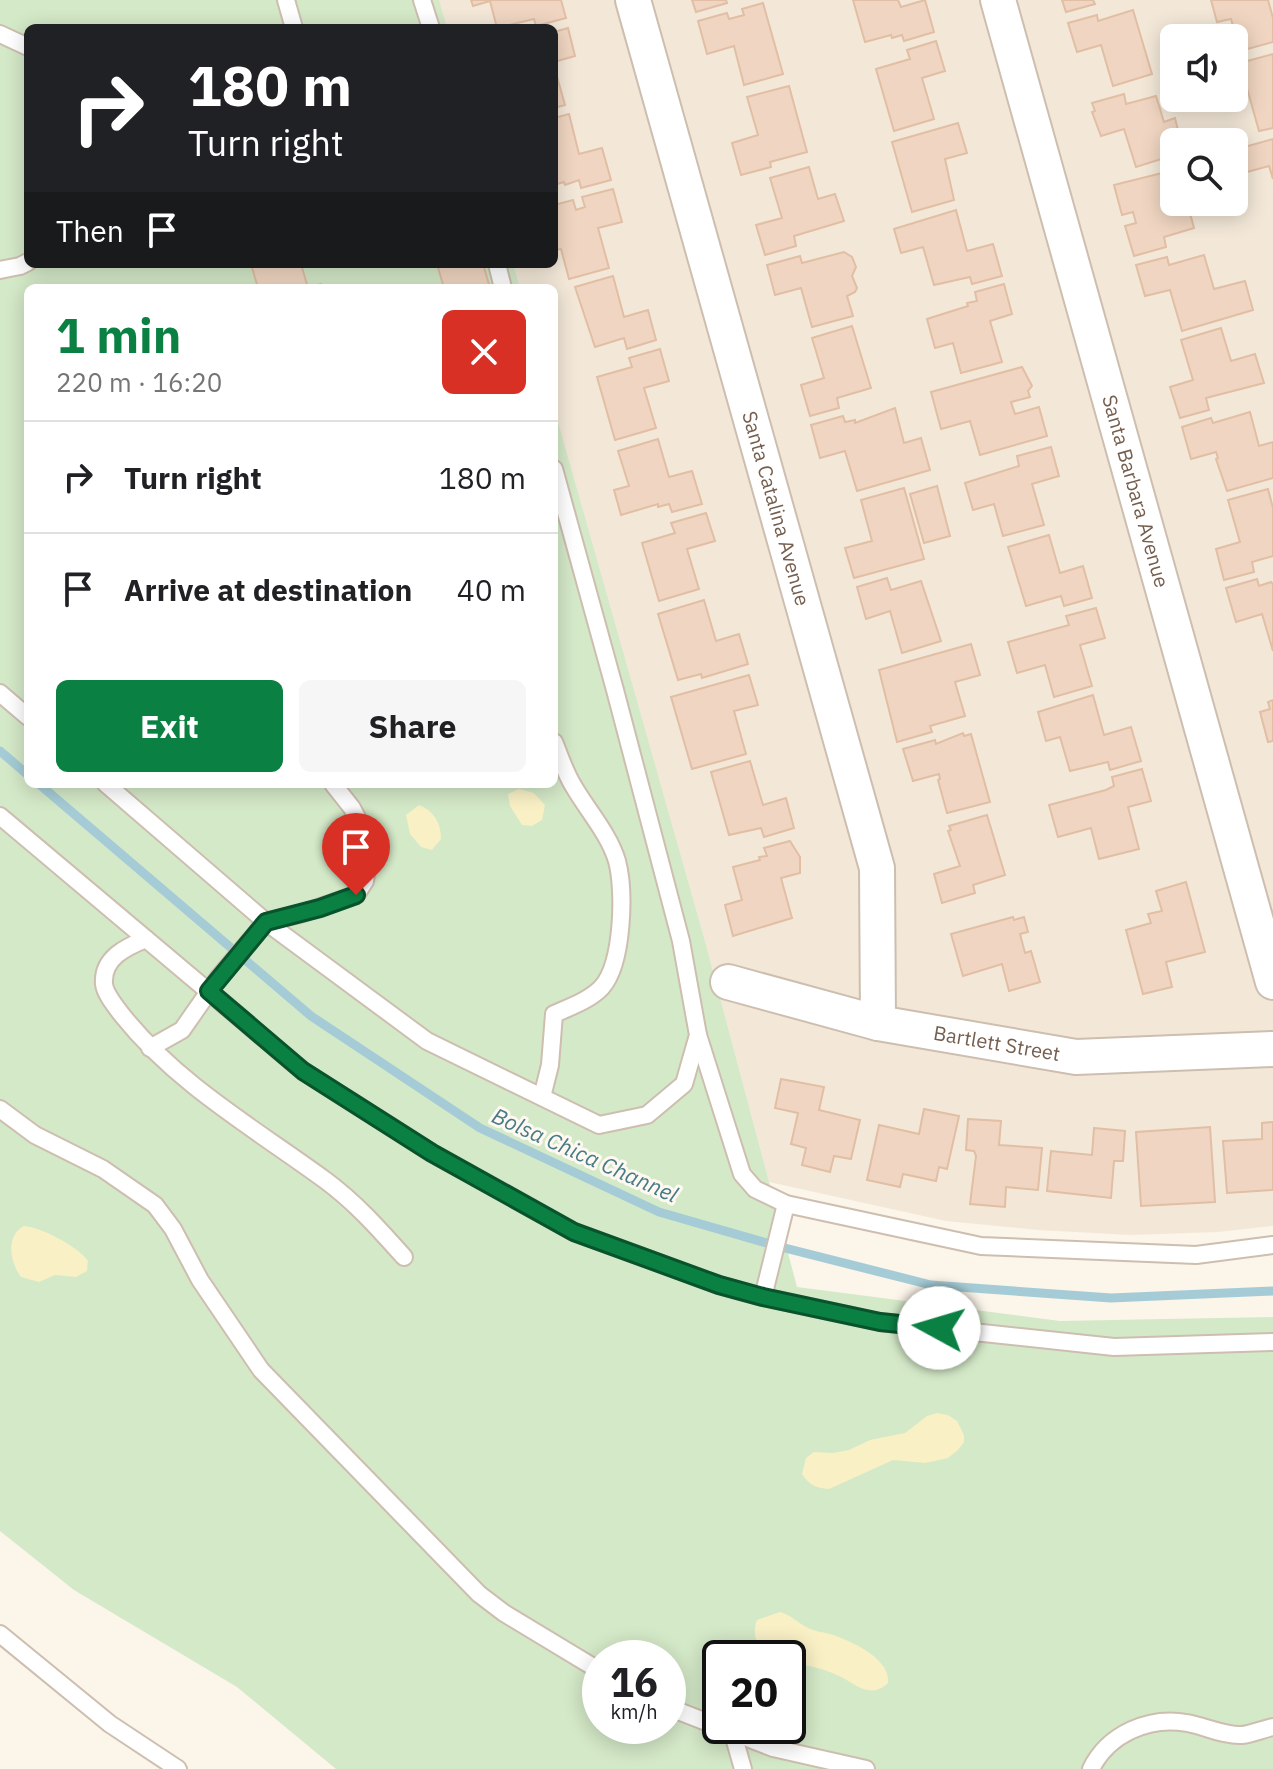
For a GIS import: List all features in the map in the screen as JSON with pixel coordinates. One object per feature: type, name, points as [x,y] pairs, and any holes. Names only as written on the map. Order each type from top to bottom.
[{"type":"street","name":"Santa Catalina Avenue","points":[[633,0],[877,868],[878,1023]]},
{"type":"street","name":"Santa Barbara Avenue","points":[[998,0],[1273,982]]},
{"type":"street","name":"Bartlett Street","points":[[728,982],[878,1023],[1076,1057],[1273,1049]]},
{"type":"lane","points":[[286,0],[293,24]]},
{"type":"lane","points":[[422,0],[430,24]]},
{"type":"lane","points":[[0,34],[24,45]]},
{"type":"lane","points":[[0,270],[24,264]]},
{"type":"lane","points":[[558,484],[681,941],[698,1035],[742,1174],[755,1189],[786,1204],[981,1246],[1196,1255],[1273,1245]]},
{"type":"lane","points":[[0,693],[24,714]]},
{"type":"lane","points":[[542,1097],[550,1065],[554,1014],[583,1001],[602,987],[611,971],[617,949],[621,901],[617,862],[605,835],[571,784],[558,752]]},
{"type":"lane","points":[[110,788],[261,927],[427,1041],[599,1125],[647,1115],[684,1084],[698,1035]]},
{"type":"lane","points":[[150,1048],[182,1030],[214,984],[261,927],[356,895],[365,881],[368,860],[366,835],[352,808],[336,788]]},
{"type":"lane","points":[[0,816],[146,939],[214,984],[303,1071],[432,1153],[574,1232],[719,1285],[880,1322],[1114,1347],[1273,1342]]},
{"type":"lane","points":[[146,939],[111,958],[106,967],[104,986],[117,1008],[150,1048],[215,1104],[359,1207],[404,1257]]},
{"type":"lane","points":[[0,1109],[35,1135],[103,1169],[155,1205],[173,1229],[200,1280],[272,1382],[479,1594],[504,1613],[582,1660]]},
{"type":"lane","points":[[763,1297],[786,1204]]},
{"type":"lane","points":[[0,1634],[110,1724],[178,1769]]},
{"type":"lane","points":[[1091,1769],[1097,1758],[1122,1733],[1150,1724],[1183,1722],[1241,1735],[1273,1727]]},
{"type":"lane","points":[[736,1744],[743,1769]]},
{"type":"lane","points":[[762,1744],[866,1769]]},
{"type":"shaded area","points":[[438,0],[1273,0],[1273,1226],[1218,1232],[1131,1235],[1038,1230],[946,1221],[769,1182],[705,941],[558,426],[558,284],[518,284],[513,268],[558,268],[558,24],[445,24]]},
{"type":"green space","points":[[0,0],[439,0],[446,24],[24,24],[24,268],[514,268],[519,284],[24,284],[24,788],[558,788],[558,422],[705,941],[797,1287],[1060,1321],[1273,1317],[1273,1769],[336,1769],[237,1687],[74,1590],[0,1531]]},
{"type":"sand","points":[[519,789],[534,793],[545,805],[542,820],[532,826],[522,825],[510,806],[508,794]]},
{"type":"sand","points":[[419,805],[433,814],[440,828],[441,839],[432,850],[421,847],[410,834],[406,815]]},
{"type":"sand","points":[[24,1226],[49,1234],[77,1250],[88,1261],[87,1271],[76,1277],[55,1275],[39,1282],[21,1277],[11,1250],[14,1236]]},
{"type":"sand","points":[[937,1413],[957,1421],[964,1435],[964,1442],[948,1458],[925,1463],[893,1460],[829,1489],[813,1485],[802,1474],[806,1458],[814,1452],[849,1450],[870,1440],[905,1433],[927,1416]]},
{"type":"sand","points":[[780,1612],[808,1628],[860,1647],[883,1666],[888,1683],[881,1688],[868,1690],[806,1665],[806,1640],[757,1640],[757,1620]]},
{"type":"building","points":[[471,0],[561,0],[566,18],[544,24],[535,24],[534,19],[496,24],[490,1],[473,6]]},
{"type":"building","points":[[692,0],[726,0],[727,3],[696,12]]},
{"type":"building","points":[[853,0],[898,0],[901,7],[925,0],[934,32],[904,41],[902,35],[892,38],[891,35],[865,42]]},
{"type":"building","points":[[1062,0],[1093,0],[1095,4],[1066,12]]},
{"type":"building","points":[[1211,0],[1268,0],[1273,18],[1273,42],[1248,49],[1248,24],[1232,24],[1231,19],[1217,22]]},
{"type":"building","points":[[763,3],[783,74],[744,85],[734,46],[707,54],[698,21],[727,13],[729,19],[744,15],[742,9]]},
{"type":"building","points":[[1133,10],[1152,74],[1113,86],[1101,45],[1077,52],[1068,23],[1097,15],[1098,21]]},
{"type":"building","points":[[568,28],[575,56],[558,61],[558,31]]},
{"type":"building","points":[[936,41],[945,71],[922,78],[934,119],[894,131],[876,69],[910,59],[907,50]]},
{"type":"building","points":[[1273,54],[1273,128],[1259,131],[1248,92],[1248,61]]},
{"type":"building","points":[[558,80],[565,105],[558,107]]},
{"type":"building","points":[[789,86],[807,152],[770,162],[771,167],[741,175],[732,143],[758,135],[747,97]]},
{"type":"building","points":[[1124,94],[1126,104],[1156,96],[1164,122],[1175,118],[1178,128],[1160,128],[1160,159],[1136,167],[1124,129],[1101,136],[1092,103]]},
{"type":"building","points":[[569,114],[579,154],[602,148],[611,180],[581,188],[579,180],[565,185],[564,182],[558,184],[558,117]]},
{"type":"building","points":[[958,123],[967,153],[945,159],[954,200],[912,212],[892,142]]},
{"type":"building","points":[[1273,139],[1273,179],[1269,166],[1248,172],[1248,146]]},
{"type":"building","points":[[809,167],[818,199],[835,194],[844,221],[794,236],[796,246],[765,255],[756,225],[782,218],[770,178]]},
{"type":"building","points":[[1160,174],[1160,216],[1191,216],[1194,228],[1164,237],[1166,247],[1134,256],[1125,226],[1136,223],[1133,212],[1122,215],[1114,185]]},
{"type":"building","points":[[613,189],[622,222],[598,228],[609,268],[569,279],[561,249],[558,249],[558,204],[573,200],[576,210],[585,207],[582,197]]},
{"type":"building","points":[[956,210],[967,251],[993,244],[1002,276],[972,284],[970,277],[934,285],[923,247],[901,253],[894,229]]},
{"type":"building","points":[[844,252],[852,257],[856,267],[852,276],[857,288],[847,296],[853,316],[812,327],[801,288],[775,295],[767,265],[800,256],[802,263]]},
{"type":"building","points":[[1204,255],[1214,289],[1245,281],[1253,310],[1182,331],[1170,290],[1145,296],[1136,265],[1167,257],[1169,265]]},
{"type":"building","points":[[252,268],[302,268],[307,284],[257,284]]},
{"type":"building","points":[[438,268],[484,268],[489,284],[443,284]]},
{"type":"building","points":[[613,276],[624,317],[648,310],[656,340],[627,349],[624,338],[595,347],[575,287]]},
{"type":"building","points":[[1004,284],[1012,314],[990,321],[1002,362],[961,373],[953,343],[935,348],[927,319],[968,306],[967,303],[977,301],[975,292]]},
{"type":"building","points":[[852,326],[871,388],[837,398],[839,408],[810,416],[801,385],[824,378],[812,338]]},
{"type":"building","points":[[1221,328],[1231,361],[1255,354],[1264,383],[1206,398],[1209,410],[1180,418],[1170,387],[1193,380],[1181,340]]},
{"type":"building","points":[[660,349],[669,381],[644,388],[656,428],[615,440],[597,377],[632,367],[629,358]]},
{"type":"building","points":[[1022,367],[1032,386],[1028,391],[1030,397],[1011,402],[1015,414],[1039,407],[1047,436],[980,455],[970,421],[941,429],[931,392]]},
{"type":"building","points":[[895,408],[904,443],[921,438],[930,470],[857,491],[845,451],[820,458],[811,425],[843,416],[845,422],[855,420],[855,423]]},
{"type":"building","points":[[1250,412],[1259,446],[1273,442],[1273,478],[1227,491],[1216,452],[1191,459],[1182,427],[1211,418],[1213,423]]},
{"type":"building","points":[[658,439],[669,477],[692,471],[702,504],[672,512],[669,504],[658,507],[658,504],[621,515],[614,490],[629,486],[618,451]]},
{"type":"building","points":[[1051,447],[1059,476],[1032,484],[1044,525],[1003,536],[994,504],[973,510],[965,483],[1019,466],[1017,456]]},
{"type":"building","points":[[937,486],[950,536],[924,543],[910,494]]},
{"type":"building","points":[[904,488],[924,559],[854,578],[845,548],[872,541],[861,500]]},
{"type":"building","points":[[1268,489],[1273,508],[1273,556],[1252,562],[1254,572],[1224,580],[1216,549],[1240,542],[1228,500]]},
{"type":"building","points":[[706,513],[715,541],[687,549],[699,589],[659,601],[642,543],[675,533],[671,523]]},
{"type":"building","points":[[1049,535],[1060,573],[1083,566],[1092,598],[1064,606],[1061,596],[1026,606],[1008,547]]},
{"type":"building","points":[[887,578],[891,590],[921,581],[941,641],[902,653],[890,611],[866,619],[857,587]]},
{"type":"building","points":[[1257,579],[1259,586],[1273,584],[1273,651],[1262,614],[1236,622],[1226,588]]},
{"type":"building","points":[[704,600],[716,641],[739,634],[748,664],[702,678],[701,674],[678,680],[658,614]]},
{"type":"building","points":[[1096,608],[1105,638],[1080,645],[1092,686],[1054,697],[1045,665],[1017,673],[1008,642],[1069,625],[1066,616]]},
{"type":"building","points":[[971,644],[980,675],[955,682],[965,716],[930,726],[932,732],[897,742],[879,670]]},
{"type":"building","points":[[749,675],[758,705],[734,711],[746,754],[692,769],[671,697]]},
{"type":"building","points":[[1093,695],[1104,735],[1131,727],[1141,761],[1110,770],[1108,762],[1070,771],[1060,737],[1046,741],[1038,712]]},
{"type":"building","points":[[1273,700],[1273,741],[1268,742],[1260,712],[1270,709],[1268,702]]},
{"type":"building","points":[[963,733],[964,736],[971,734],[990,802],[947,813],[939,774],[913,781],[903,749],[935,740],[936,744]]},
{"type":"building","points":[[750,761],[763,805],[786,798],[794,828],[764,837],[761,828],[729,835],[711,772]]},
{"type":"building","points":[[1142,769],[1151,801],[1128,807],[1139,849],[1099,859],[1091,828],[1058,837],[1049,805],[1106,790],[1114,786],[1112,777]]},
{"type":"building","points":[[987,815],[1005,875],[973,885],[975,893],[942,903],[934,874],[960,866],[949,826]]},
{"type":"building","points":[[790,841],[800,857],[800,873],[781,878],[792,918],[733,936],[725,905],[742,900],[733,867],[760,860],[759,857],[767,856],[764,848]]},
{"type":"building","points":[[1186,882],[1205,952],[1166,962],[1172,987],[1143,994],[1126,930],[1151,923],[1148,914],[1162,911],[1156,891]]},
{"type":"building","points":[[1013,917],[1014,920],[1024,917],[1028,932],[1020,934],[1025,953],[1031,951],[1040,982],[1009,991],[1002,964],[963,976],[951,934]]},
{"type":"building","points":[[781,1079],[824,1087],[819,1110],[860,1120],[851,1159],[834,1156],[830,1172],[802,1165],[806,1148],[791,1144],[798,1113],[775,1108]]},
{"type":"building","points":[[924,1109],[959,1116],[947,1169],[939,1167],[936,1181],[903,1174],[900,1187],[867,1180],[879,1125],[919,1134]]},
{"type":"building","points":[[968,1119],[1001,1121],[999,1145],[1042,1148],[1038,1190],[1006,1187],[1005,1207],[970,1204],[976,1156],[974,1151],[966,1150]]},
{"type":"building","points":[[1273,1122],[1273,1190],[1227,1193],[1223,1141],[1262,1139],[1262,1123]]},
{"type":"building","points":[[1210,1127],[1215,1202],[1141,1206],[1136,1132]]},
{"type":"building","points":[[1094,1128],[1125,1131],[1123,1161],[1114,1161],[1111,1198],[1047,1191],[1051,1151],[1092,1155]]},
{"type":"waterway","name":"Bolsa Chica Channel","points":[[0,751],[24,772]]},
{"type":"waterway","name":"Bolsa Chica Channel","points":[[44,788],[311,1016],[480,1128],[659,1212],[931,1285],[1111,1298],[1273,1291]]},
{"type":"route","points":[[356,895],[266,922],[209,991],[303,1071],[432,1153],[574,1232],[719,1285],[763,1297],[880,1322],[939,1328]]}]
